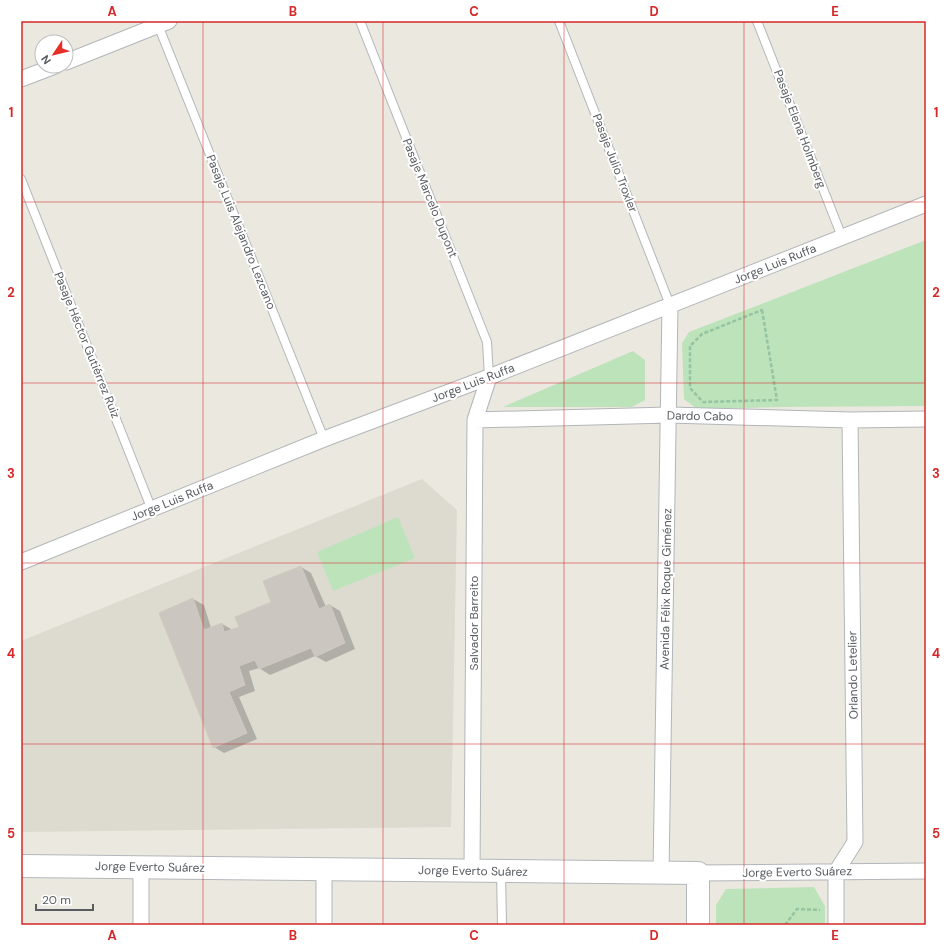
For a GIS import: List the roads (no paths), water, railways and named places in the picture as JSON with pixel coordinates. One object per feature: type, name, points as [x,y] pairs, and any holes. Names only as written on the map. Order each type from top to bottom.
[{"type":"street","points":[[74,59],[163,23]]},
{"type":"street","points":[[21,79],[34,74]]},
{"type":"street","name":"Jorge Luis Ruffa","points":[[21,562],[324,439],[489,377],[926,204]]},
{"type":"street","name":"Avenida Félix Roque Giménez","points":[[661,873],[670,305]]},
{"type":"street","name":"Salvador Barreito","points":[[472,871],[475,420],[489,377]]},
{"type":"street","name":"Dardo Cabo","points":[[475,420],[669,414],[850,420],[926,419]]},
{"type":"street","name":"Orlando Letelier","points":[[836,872],[855,842],[850,420]]},
{"type":"street","name":"Jorge Everto Suárez","points":[[21,866],[661,873],[926,871]]},
{"type":"street","points":[[141,867],[141,925]]},
{"type":"street","points":[[324,869],[324,925]]},
{"type":"street","points":[[836,872],[836,925]]},
{"type":"street","points":[[698,873],[698,925]]},
{"type":"lane","name":"Pasaje Marcelo Dupont","points":[[360,21],[486,342],[489,377]]},
{"type":"lane","name":"Pasaje Julio Troxler","points":[[559,21],[670,305]]},
{"type":"lane","name":"Pasaje Elena Holmberg","points":[[758,21],[842,237]]},
{"type":"lane","name":"Pasaje Luis Alejandro Lezcano","points":[[163,23],[324,439]]},
{"type":"lane","name":"Pasaje Héctor Gutiérrez Ruiz","points":[[21,179],[152,510]]},
{"type":"lane","points":[[501,871],[502,925]]}]
